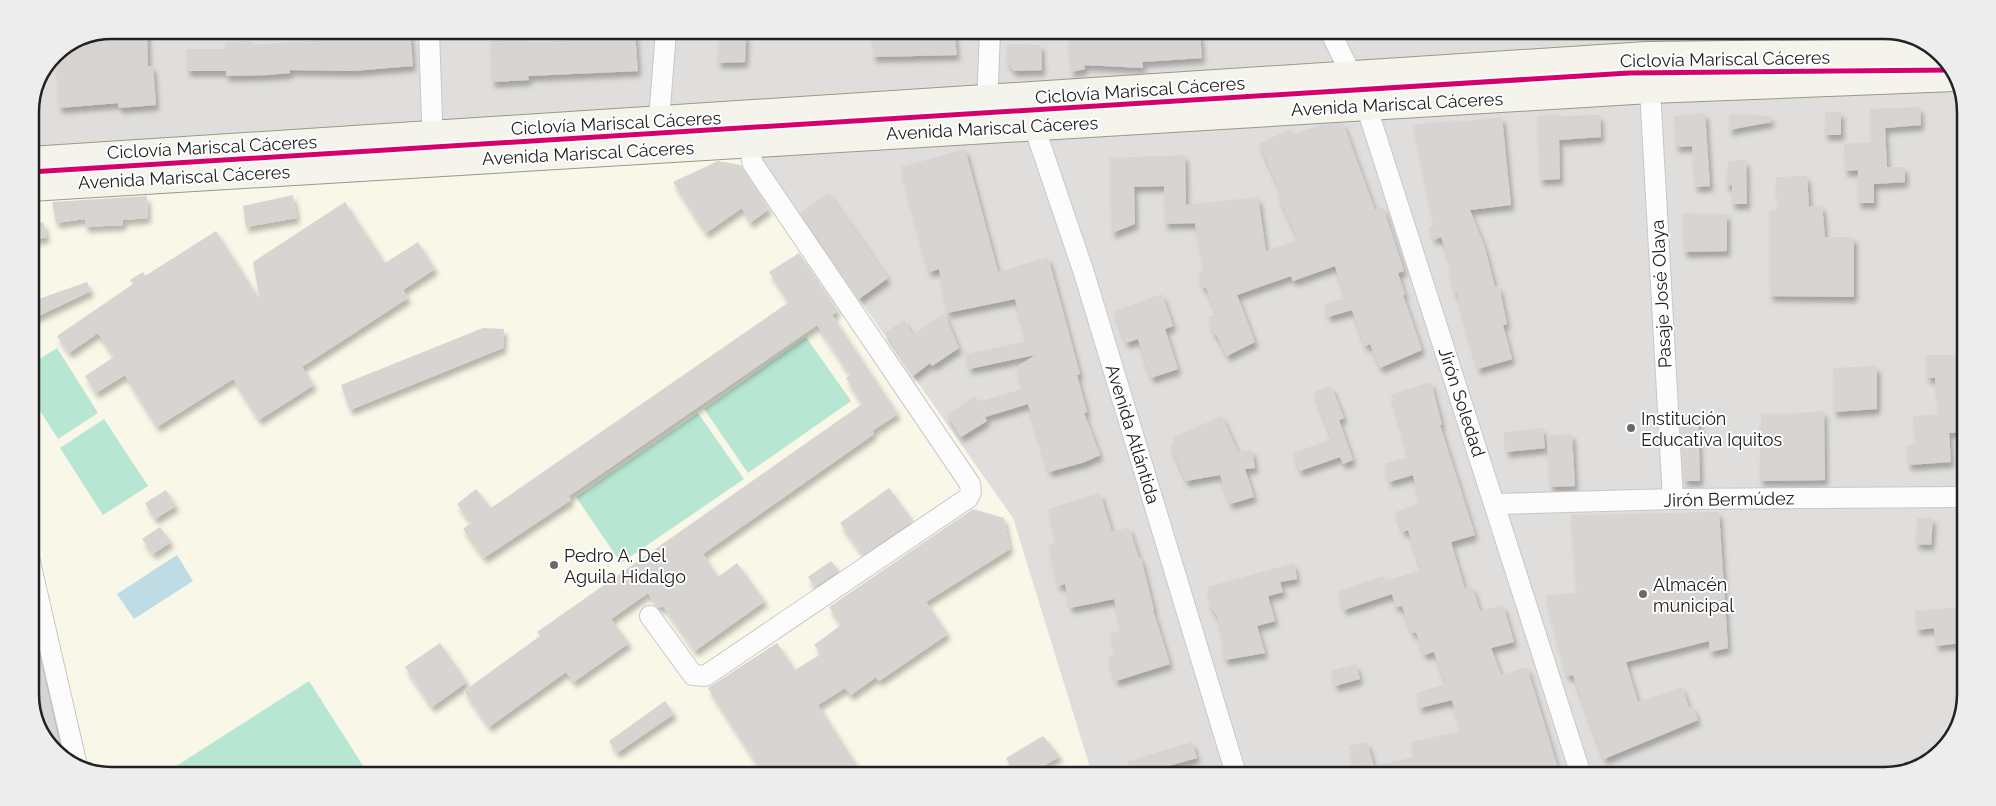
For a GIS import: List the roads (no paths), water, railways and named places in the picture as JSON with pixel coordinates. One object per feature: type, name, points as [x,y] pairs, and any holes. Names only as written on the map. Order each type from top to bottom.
[{"type":"main road","name":"Avenida Mariscal Cáceres","points":[[39,160],[1648,56],[1928,53]]},
{"type":"main road","name":"Avenida Mariscal Cáceres","points":[[39,186],[1366,105],[1650,89],[1948,77]]},
{"type":"street","points":[[429,39],[434,162]]},
{"type":"street","points":[[662,148],[659,120],[665,39]]},
{"type":"street","points":[[986,129],[990,39]]},
{"type":"street","name":"Jirón Soledad","points":[[1334,39],[1366,105],[1578,767]]},
{"type":"street","name":"Pasaje José Olaya","points":[[1650,89],[1673,499]]},
{"type":"street","name":"Avenida Atlántida","points":[[1026,95],[1034,126],[1084,273],[1234,767]]},
{"type":"street","points":[[650,616],[693,674],[705,676],[960,504],[968,498],[971,492],[970,484],[753,164],[748,143]]},
{"type":"street","name":"Jirón Bermúdez","points":[[1495,504],[1673,499],[1957,497]]},
{"type":"street","points":[[39,601],[75,757]]},
{"type":"water","points":[[177,555],[193,581],[134,619],[117,594]]},
{"type":"place","name":"Institución Educativa Iquitos","points":[[1631,428]]},
{"type":"place","name":"Pedro A. Del Aguila Hidalgo","points":[[554,565]]},
{"type":"place","name":"Almacén municipal","points":[[1643,594]]}]
